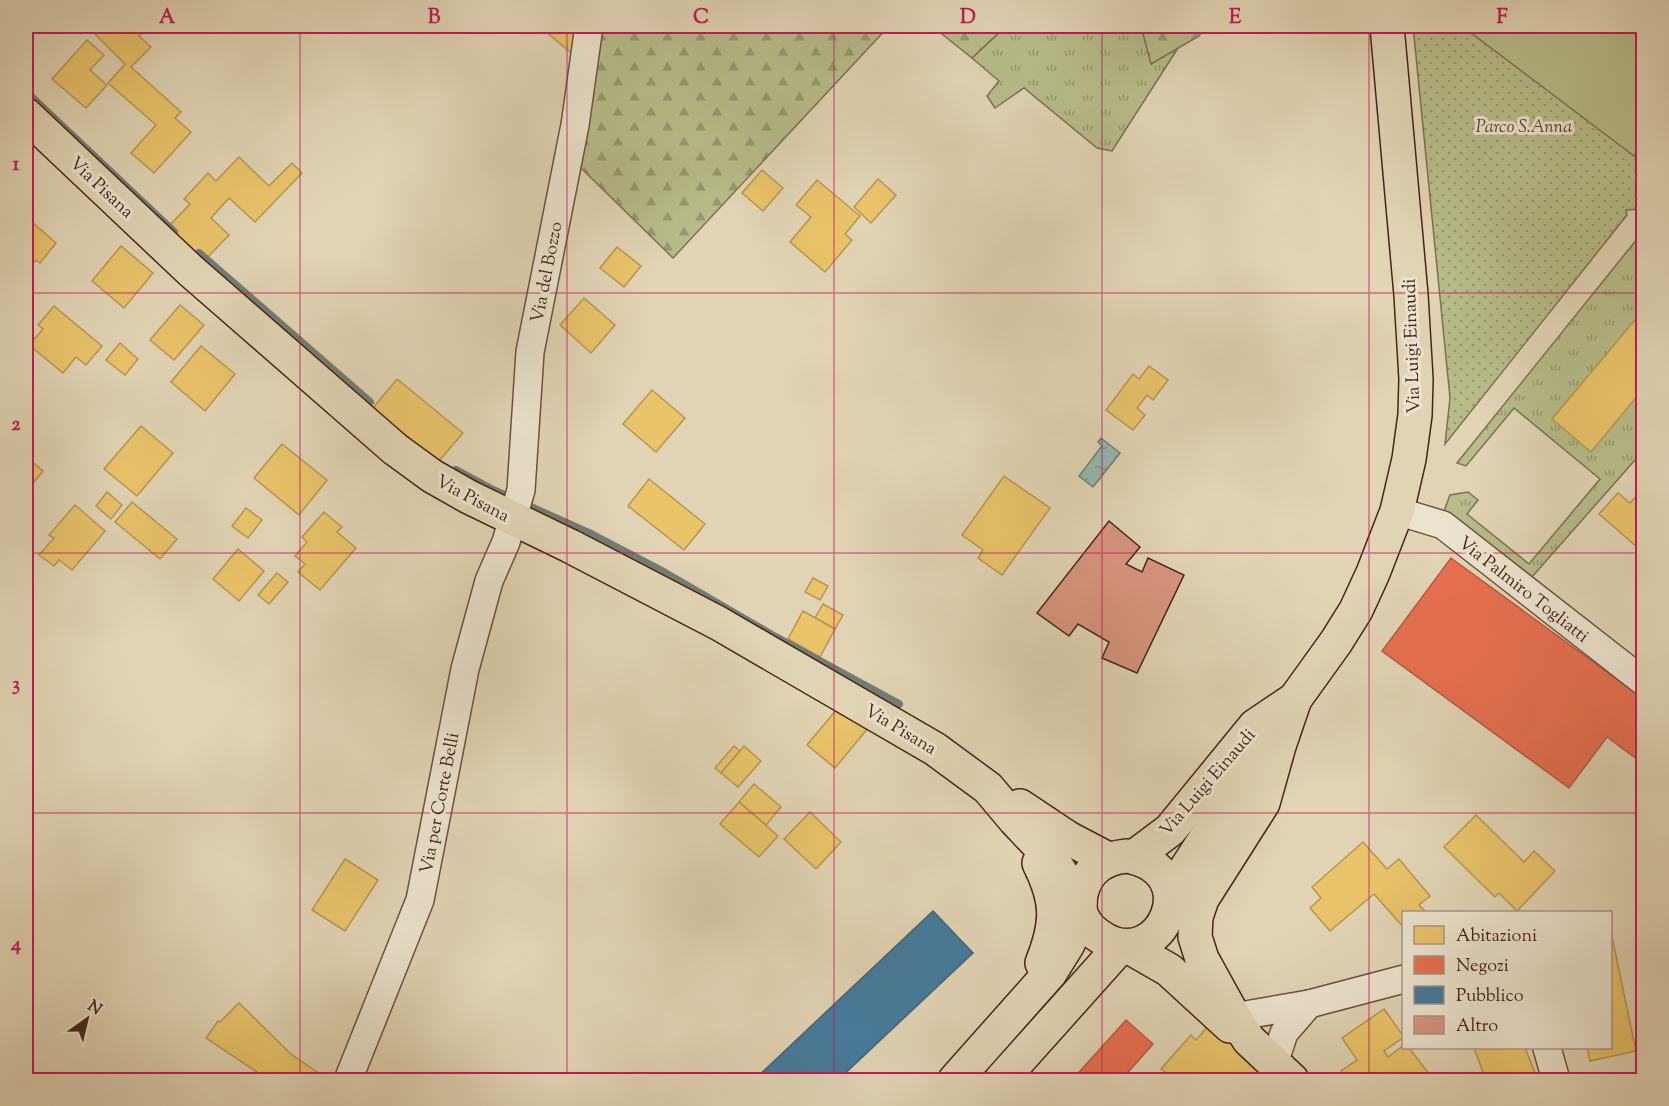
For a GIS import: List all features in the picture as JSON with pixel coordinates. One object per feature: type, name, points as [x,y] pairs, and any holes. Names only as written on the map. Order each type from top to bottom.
[{"type":"main road","name":"Via Luigi Einaudi","points":[[1121,858],[1170,830],[1255,726],[1295,699],[1356,610],[1397,511],[1410,451],[1415,415],[1416,379],[1412,305],[1387,26]]},
{"type":"main road","name":"Via Pisana","points":[[26,115],[191,271],[395,449],[432,476],[517,506],[579,551],[718,623],[935,749],[988,788],[1010,799],[1068,838],[1121,858],[1156,868],[1165,879],[1169,904],[1189,965],[1241,1028],[1283,1072]]},
{"type":"main road","points":[[1241,1028],[1202,959],[1195,938],[1196,917],[1202,899],[1263,803],[1295,699]]},
{"type":"main road","name":"Via Luigi Einaudi","points":[[1169,904],[1211,830],[1279,746]]},
{"type":"main road","name":"Via Pisana","points":[[988,788],[1052,859],[1080,909],[1100,937],[1169,970],[1222,1019],[1241,1028]]},
{"type":"main road","points":[[1015,820],[1050,886],[1054,906],[1054,927],[1049,945],[1027,998]]},
{"type":"main road","points":[[955,1080],[1050,973],[1062,955],[1080,909],[1083,889],[1092,871],[1121,858]]},
{"type":"main road","points":[[1001,1080],[1124,947],[1149,939],[1162,926],[1169,904]]},
{"type":"street","name":"Via del Bozzo","points":[[517,506],[530,352],[575,125],[588,26]]},
{"type":"street","name":"Via per Corte Belli","points":[[348,1080],[420,900],[465,669],[489,581],[506,542],[517,506]]},
{"type":"street","name":"Via Palmiro Togliatti","points":[[1397,511],[1443,525],[1644,682]]},
{"type":"street","points":[[1241,1028],[1309,1004],[1402,980]]},
{"type":"street","points":[[1283,1072],[1284,1033],[1309,1004]]},
{"type":"street","points":[[1548,1049],[1556,1080]]},
{"type":"green space","points":[[600,26],[889,26],[673,258],[580,167]]},
{"type":"green space","points":[[932,26],[1006,26],[972,58]]},
{"type":"green space","points":[[1006,26],[1141,26],[1152,63],[1178,48],[1112,151],[1097,148],[1024,88],[995,108],[987,96],[999,81],[972,58]]},
{"type":"green space","points":[[1141,26],[1205,26],[1199,36],[1151,64]]},
{"type":"green space","name":"Parco S.Anna","points":[[1413,26],[1643,26],[1643,209],[1626,210],[1627,215],[1445,444],[1450,398]]},
{"type":"green space","points":[[1462,26],[1643,26],[1643,144],[1634,156]]},
{"type":"green space","points":[[1637,239],[1644,245],[1643,451],[1531,578],[1443,514],[1450,495],[1468,492],[1478,500],[1467,514],[1529,564],[1600,479],[1514,408],[1466,466],[1457,463]]},
{"type":"water","points":[[1101,438],[1120,453],[1093,487],[1079,476],[1102,446],[1098,442]]},
{"type":"building: Abitazioni","points":[[103,26],[150,26],[139,36],[151,47],[131,67],[181,112],[175,118],[191,132],[154,173],[131,153],[156,125],[108,83],[125,64],[95,34]]},
{"type":"building: Abitazioni","points":[[539,26],[583,26],[576,57]]},
{"type":"building: Abitazioni","points":[[87,40],[104,55],[90,70],[107,85],[86,108],[52,79]]},
{"type":"building: Abitazioni","points":[[239,157],[269,186],[292,163],[302,173],[255,222],[229,198],[211,218],[229,235],[204,261],[168,227],[190,204],[184,199],[208,173],[216,181]]},
{"type":"building: Abitazioni","points":[[762,170],[783,188],[763,211],[742,193]]},
{"type":"building: Abitazioni","points":[[878,179],[896,195],[871,223],[854,207]]},
{"type":"building: Abitazioni","points":[[817,180],[860,216],[845,234],[852,240],[825,272],[790,242],[811,217],[796,205]]},
{"type":"building: Abitazioni","points":[[26,221],[31,226],[33,223],[56,243],[40,263],[36,260],[26,271]]},
{"type":"building: Abitazioni","points":[[121,246],[153,273],[124,308],[92,281]]},
{"type":"building: Abitazioni","points":[[617,247],[641,266],[624,287],[600,268]]},
{"type":"building: Abitazioni","points":[[584,298],[615,325],[591,353],[560,325]]},
{"type":"building: Abitazioni","points":[[180,305],[204,325],[174,360],[150,340]]},
{"type":"building: Abitazioni","points":[[54,306],[102,346],[86,365],[76,357],[63,373],[29,345],[43,329],[38,325]]},
{"type":"building: Abitazioni","points":[[1644,309],[1644,388],[1591,452],[1552,419]]},
{"type":"building: Abitazioni","points":[[120,343],[138,359],[125,375],[106,360]]},
{"type":"building: Abitazioni","points":[[201,346],[235,374],[205,411],[171,382]]},
{"type":"building: Abitazioni","points":[[1149,366],[1168,380],[1153,400],[1147,395],[1137,408],[1145,415],[1133,430],[1106,410],[1133,374],[1139,379]]},
{"type":"building: Abitazioni","points":[[397,379],[463,433],[438,462],[373,408]]},
{"type":"building: Abitazioni","points":[[652,390],[685,418],[656,452],[623,424]]},
{"type":"building: Abitazioni","points":[[141,426],[173,453],[137,496],[104,469]]},
{"type":"building: Abitazioni","points":[[282,444],[327,480],[299,515],[254,478]]},
{"type":"building: Abitazioni","points":[[30,460],[43,471],[26,492],[26,465]]},
{"type":"building: Abitazioni","points":[[1004,476],[1050,508],[1002,575],[978,558],[983,550],[962,535]]},
{"type":"building: Abitazioni","points":[[649,479],[705,524],[684,550],[628,506]]},
{"type":"building: Abitazioni","points":[[1644,488],[1644,553],[1599,514],[1618,493],[1630,503]]},
{"type":"building: Abitazioni","points":[[107,492],[122,505],[111,519],[96,506]]},
{"type":"building: Abitazioni","points":[[132,502],[177,539],[160,559],[115,522]]},
{"type":"building: Abitazioni","points":[[75,505],[105,531],[72,570],[59,560],[54,566],[39,555],[54,538],[49,535]]},
{"type":"building: Abitazioni","points":[[246,508],[262,520],[248,538],[232,526]]},
{"type":"building: Abitazioni","points":[[324,512],[342,527],[337,532],[356,548],[320,590],[298,572],[305,564],[295,556],[307,542],[302,537]]},
{"type":"building: Abitazioni","points":[[238,549],[264,571],[239,601],[213,579]]},
{"type":"building: Abitazioni","points":[[277,573],[288,582],[269,604],[258,595]]},
{"type":"building: Abitazioni","points":[[813,578],[828,586],[820,600],[805,592]]},
{"type":"building: Abitazioni","points":[[26,598],[33,604],[26,614]]},
{"type":"building: Abitazioni","points":[[823,604],[843,615],[835,629],[815,618]]},
{"type":"building: Abitazioni","points":[[803,611],[835,629],[820,657],[788,639]]},
{"type":"building: Abitazioni","points":[[841,704],[869,727],[835,768],[807,745]]},
{"type":"building: Abitazioni","points":[[734,746],[740,751],[721,773],[715,768]]},
{"type":"building: Abitazioni","points":[[744,746],[761,761],[738,787],[721,773]]},
{"type":"building: Abitazioni","points":[[754,784],[781,807],[766,825],[739,802]]},
{"type":"building: Abitazioni","points":[[739,802],[778,836],[759,857],[720,824]]},
{"type":"building: Abitazioni","points":[[810,812],[841,842],[816,869],[784,839]]},
{"type":"building: Abitazioni","points":[[1476,815],[1524,862],[1534,851],[1555,871],[1517,911],[1499,893],[1495,897],[1444,847]]},
{"type":"building: Abitazioni","points":[[1363,842],[1387,869],[1399,859],[1430,896],[1419,905],[1425,911],[1402,911],[1402,926],[1374,894],[1330,931],[1310,908],[1321,898],[1312,887]]},
{"type":"building: Abitazioni","points":[[345,859],[378,880],[345,931],[312,910]]},
{"type":"building: Abitazioni","points":[[1612,937],[1636,1051],[1590,1061],[1587,1049],[1612,1049]]},
{"type":"building: Abitazioni","points":[[239,1003],[291,1054],[326,1078],[324,1080],[269,1080],[206,1038],[218,1021],[220,1022]]},
{"type":"building: Abitazioni","points":[[1384,1009],[1402,1034],[1402,1038],[1384,1051],[1388,1057],[1402,1046],[1402,1049],[1410,1049],[1434,1080],[1349,1080],[1341,1071],[1357,1060],[1342,1038]]},
{"type":"building: Abitazioni","points":[[1209,1025],[1264,1073],[1258,1080],[1175,1080],[1161,1069],[1191,1035],[1196,1040]]},
{"type":"building: Abitazioni","points":[[1474,1049],[1525,1049],[1538,1080],[1486,1080]]},
{"type":"building: Negozi","points":[[1451,558],[1644,699],[1644,753],[1638,760],[1607,737],[1569,788],[1382,651]]},
{"type":"building: Negozi","points":[[1126,1020],[1153,1044],[1121,1080],[1072,1080]]},
{"type":"building: Pubblico","points":[[933,911],[973,953],[838,1080],[754,1080]]},
{"type":"building: Altro","points":[[1109,521],[1140,547],[1126,564],[1142,572],[1148,558],[1184,575],[1137,673],[1102,658],[1109,642],[1078,624],[1069,636],[1037,613]]},
{"type":"waterway","points":[[26,92],[174,232]]},
{"type":"waterway","points":[[199,253],[370,402]]},
{"type":"waterway","points":[[456,470],[493,490],[591,534],[660,570],[772,635],[899,704]]}]
